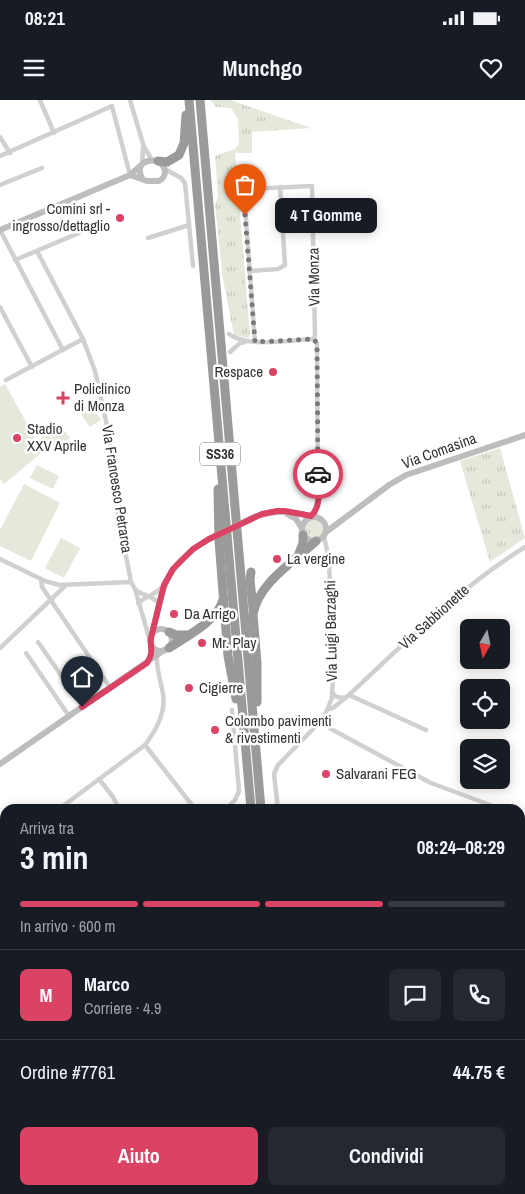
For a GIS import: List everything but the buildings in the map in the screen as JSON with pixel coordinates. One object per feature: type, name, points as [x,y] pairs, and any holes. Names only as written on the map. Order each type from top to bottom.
[{"type":"highway","points":[[155,161],[171,160],[179,155],[184,143],[188,100]]},
{"type":"highway","name":"SS36","points":[[188,100],[251,804]]},
{"type":"highway","name":"SS36","points":[[200,100],[261,804]]},
{"type":"highway","points":[[219,449],[217,467],[219,523],[229,664],[238,709],[243,750],[246,757]]},
{"type":"highway","points":[[297,559],[303,543],[302,531]]},
{"type":"highway","points":[[253,614],[262,590],[276,575],[322,536]]},
{"type":"highway","points":[[251,572],[250,580],[257,663],[255,739]]},
{"type":"highway","points":[[167,649],[204,624],[220,608],[224,596]]},
{"type":"highway","points":[[204,624],[217,624],[227,634]]},
{"type":"highway","points":[[167,631],[183,636],[190,634]]},
{"type":"main road","points":[[0,230],[130,175],[141,165],[155,161],[165,169],[163,179],[151,181],[130,175]]},
{"type":"main road","points":[[141,165],[139,170],[142,178]]},
{"type":"main road","name":"Via Comasina","points":[[322,536],[389,485],[406,475],[525,434]]},
{"type":"main road","points":[[277,511],[292,516],[309,540],[322,536],[326,524],[320,518]]},
{"type":"main road","points":[[147,663],[151,657],[158,607],[164,585],[173,569],[193,549],[254,517],[277,511],[294,512],[331,520],[343,519]]},
{"type":"main road","points":[[302,531],[305,520],[311,516]]},
{"type":"main road","points":[[0,764],[167,649],[172,642],[159,620],[158,607]]},
{"type":"main road","points":[[152,641],[158,630],[167,631]]},
{"type":"main road","points":[[152,641],[158,650],[167,649]]},
{"type":"street","points":[[40,100],[54,133]]},
{"type":"street","points":[[130,100],[144,147],[155,161]]},
{"type":"street","points":[[0,156],[112,106],[130,175]]},
{"type":"street","points":[[0,137],[10,153]]},
{"type":"street","points":[[141,165],[144,147]]},
{"type":"street","points":[[0,184],[42,168]]},
{"type":"street","points":[[165,169],[185,182],[193,266]]},
{"type":"street","points":[[163,179],[174,174]]},
{"type":"street","name":"Via Monza","points":[[280,187],[312,186],[314,339],[317,344],[318,505],[315,513],[311,516]]},
{"type":"street","points":[[250,271],[278,269],[285,265],[280,187],[247,189],[244,191],[250,271],[252,342]]},
{"type":"street","points":[[148,238],[190,225]]},
{"type":"street","points":[[0,230],[63,350]]},
{"type":"street","points":[[15,260],[79,233]]},
{"type":"street","name":"Via Francesco Petrarca","points":[[37,251],[83,340],[95,371],[105,414],[118,515],[131,582],[135,589]]},
{"type":"street","points":[[0,306],[32,367]]},
{"type":"street","points":[[229,334],[238,340],[252,342]]},
{"type":"street","points":[[230,352],[240,343],[314,339]]},
{"type":"street","points":[[6,380],[83,340]]},
{"type":"street","points":[[322,536],[322,545],[328,552]]},
{"type":"street","name":"Via Luigi Barzaghi","points":[[322,536],[328,552],[331,600],[332,693],[329,709]]},
{"type":"street","name":"Via Sabbionette","points":[[329,709],[333,708],[347,696],[458,594],[525,547]]},
{"type":"street","points":[[1,560],[40,579],[65,586],[131,582]]},
{"type":"street","points":[[40,579],[42,587],[111,688]]},
{"type":"street","points":[[138,603],[156,593],[164,585]]},
{"type":"street","points":[[0,648],[65,586]]},
{"type":"street","points":[[135,589],[156,600],[158,607]]},
{"type":"street","points":[[135,589],[152,641]]},
{"type":"street","points":[[38,642],[82,707]]},
{"type":"street","points":[[26,653],[69,716]]},
{"type":"street","points":[[66,804],[145,745],[154,733],[164,705],[156,668],[157,656]]},
{"type":"street","points":[[332,693],[337,697],[347,696],[426,730]]},
{"type":"street","points":[[329,709],[324,717],[324,722],[328,727],[424,780],[488,804]]},
{"type":"street","points":[[231,804],[239,791],[232,710]]},
{"type":"street","points":[[277,804],[274,774],[278,765],[316,726],[324,722]]},
{"type":"street","points":[[145,745],[190,804]]},
{"type":"street","points":[[99,779],[116,804]]},
{"type":"green space","points":[[210,100],[230,100],[311,128],[252,132],[252,153],[235,153],[250,335],[248,338],[234,335],[223,279],[215,205],[218,197],[215,156],[235,149],[239,144],[238,119],[231,108],[216,107]]},
{"type":"green space","name":"Stadio XXV Aprile","points":[[5,384],[41,449],[41,453],[4,484],[0,479],[0,387]]},
{"type":"green space","points":[[89,402],[101,420],[90,427],[78,410]]},
{"type":"green space","points":[[60,425],[70,438],[48,453],[39,439]]},
{"type":"green space","points":[[500,448],[525,538],[490,562],[460,461]]},
{"type":"green space","points":[[37,465],[59,476],[53,489],[30,478]]},
{"type":"green space","points":[[24,484],[60,503],[31,561],[0,546],[0,530]]},
{"type":"green space","points":[[310,520],[318,520],[323,525],[321,536],[310,538],[305,533],[305,525]]},
{"type":"green space","points":[[61,538],[80,548],[64,578],[45,568]]},
{"type":"way so far","points":[[245,215],[255,342],[314,339],[317,344],[318,474]]},
{"type":"place","name":"4 T Gomme","points":[[245,215]]},
{"type":"place","name":"Comini srl - ingrosso/dettaglio","points":[[120,218]]},
{"type":"place","name":"Respace","points":[[273,372]]},
{"type":"place","name":"Policlinico di Monza","points":[[63,398]]},
{"type":"place","name":"Stadio XXV Aprile","points":[[17,438]]},
{"type":"place","name":"La vergine","points":[[277,559]]},
{"type":"place","name":"Da Arrigo","points":[[174,614]]},
{"type":"place","name":"Mr. Play","points":[[202,643]]},
{"type":"place","name":"Cigierre","points":[[189,688]]},
{"type":"place","name":"Colombo pavimenti & rivestimenti","points":[[215,730]]},
{"type":"place","name":"Salvarani FEG","points":[[326,774]]},
{"type":"route","points":[[82,707],[147,663],[151,657],[152,646],[150,641],[164,585],[173,569],[184,557],[209,539],[262,514],[285,511],[311,516],[315,513],[318,505],[318,474]]}]
